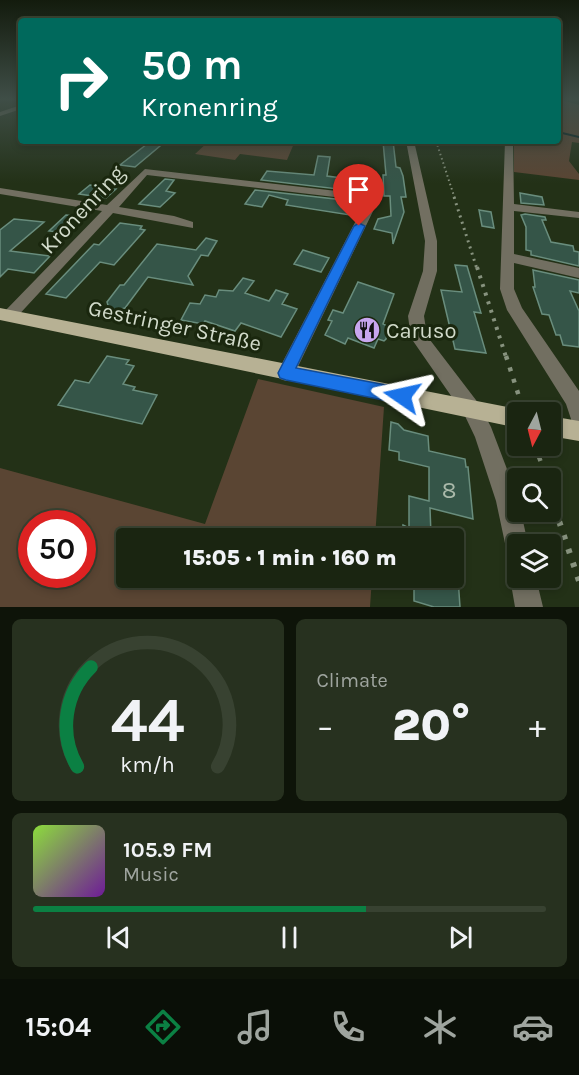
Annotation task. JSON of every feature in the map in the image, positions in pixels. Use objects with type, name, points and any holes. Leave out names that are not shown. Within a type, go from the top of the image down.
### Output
[{"type":"main road","name":"Gestringer Straße","points":[[5,315],[507,417]]},
{"type":"main road","points":[[561,428],[579,431]]},
{"type":"street","points":[[509,144],[507,289],[515,310],[574,400],[579,415]]},
{"type":"street","points":[[411,146],[431,241],[430,271],[416,316],[419,338],[472,410],[484,434],[507,501],[514,534]]},
{"type":"street","name":"Kronenring","points":[[5,315],[146,172],[363,197],[370,205],[286,373]]},
{"type":"street","points":[[0,191],[174,219],[189,225]]},
{"type":"street","points":[[507,207],[579,215]]},
{"type":"street","points":[[507,257],[579,273]]},
{"type":"street","points":[[525,588],[529,607]]},
{"type":"shaded area","points":[[561,126],[579,126],[579,143],[572,142],[569,161],[579,174],[579,180],[514,172],[514,144],[561,144]]},
{"type":"shaded area","points":[[206,144],[294,144],[287,160],[240,154],[235,160],[195,154]]},
{"type":"shaded area","points":[[258,379],[384,407],[376,528],[116,528],[116,588],[371,588],[370,607],[0,607],[0,468],[205,524]]},
{"type":"building","points":[[147,144],[162,144],[135,167],[120,165]]},
{"type":"building","points":[[383,144],[393,144],[396,167],[400,168],[403,176],[406,197],[401,197],[404,212],[393,244],[392,233],[374,229],[378,219],[391,216],[390,196],[384,196],[383,175],[386,175]]},
{"type":"building","points":[[318,156],[330,157],[327,176],[357,180],[355,191],[261,180],[267,171],[314,175]]},
{"type":"building","points":[[165,179],[174,180],[166,191],[175,193],[160,207],[139,204]]},
{"type":"building","points":[[90,185],[116,189],[106,198],[79,194]]},
{"type":"building","points":[[255,190],[353,201],[350,215],[286,205],[288,200],[269,195],[262,207],[245,204]]},
{"type":"building","points":[[520,193],[542,197],[544,205],[521,203]]},
{"type":"building","points":[[479,210],[491,212],[494,228],[482,226]]},
{"type":"building","points":[[66,215],[85,217],[68,233],[49,231]]},
{"type":"building","points":[[521,215],[545,217],[546,220],[542,220],[551,242],[573,246],[574,251],[579,252],[579,266],[531,255],[531,251],[526,250],[526,227]]},
{"type":"building","points":[[14,219],[44,222],[10,251],[50,256],[34,273],[8,269],[0,277],[0,230]]},
{"type":"building","points":[[120,223],[142,226],[140,229],[145,230],[114,265],[100,262],[66,298],[46,294],[94,244],[99,245]]},
{"type":"building","points":[[206,238],[217,241],[208,256],[201,255],[188,276],[193,285],[148,277],[125,308],[110,312],[107,302],[157,244],[196,250]]},
{"type":"building","points":[[303,250],[329,258],[321,272],[294,264]]},
{"type":"building","points":[[455,265],[467,266],[481,313],[474,312],[486,353],[455,349],[441,290],[462,292]]},
{"type":"building","points":[[533,270],[579,280],[579,293],[570,291],[579,311],[579,347],[563,345],[560,335],[556,335],[549,315],[542,314],[533,287],[535,287]]},
{"type":"building","points":[[243,278],[254,281],[245,293],[269,301],[276,290],[288,294],[282,304],[297,309],[281,337],[241,323],[235,331],[205,321],[203,324],[181,320],[190,303],[200,304],[205,295],[216,297],[219,290],[233,291]]},
{"type":"building","points":[[358,282],[394,294],[383,324],[389,327],[386,339],[384,341],[378,339],[374,348],[348,338],[345,344],[325,335],[332,321],[328,320],[333,310],[343,313]]},
{"type":"building","points":[[107,356],[129,360],[126,364],[134,366],[123,384],[135,387],[133,390],[157,395],[142,424],[58,405],[75,380],[89,383]]},
{"type":"building","points":[[391,422],[398,424],[404,430],[428,436],[429,451],[465,459],[466,467],[468,467],[473,519],[430,508],[431,528],[409,528],[409,496],[429,501],[429,467],[399,460],[399,452],[389,450]]},
{"type":"building","points":[[414,588],[459,588],[460,607],[434,607],[414,601]]},
{"type":"waterway","points":[[561,133],[579,137]]},
{"type":"railway","points":[[437,144],[455,199]]},
{"type":"railway","points":[[454,197],[477,269]]},
{"type":"railway","points":[[477,267],[506,357]]},
{"type":"railway","points":[[506,356],[521,402]]},
{"type":"railway","points":[[539,456],[543,468]]},
{"type":"railway","points":[[559,522],[579,581]]},
{"type":"place","name":"Caruso","points":[[367,330]]},
{"type":"route","points":[[359,226],[286,373],[402,396]]}]
